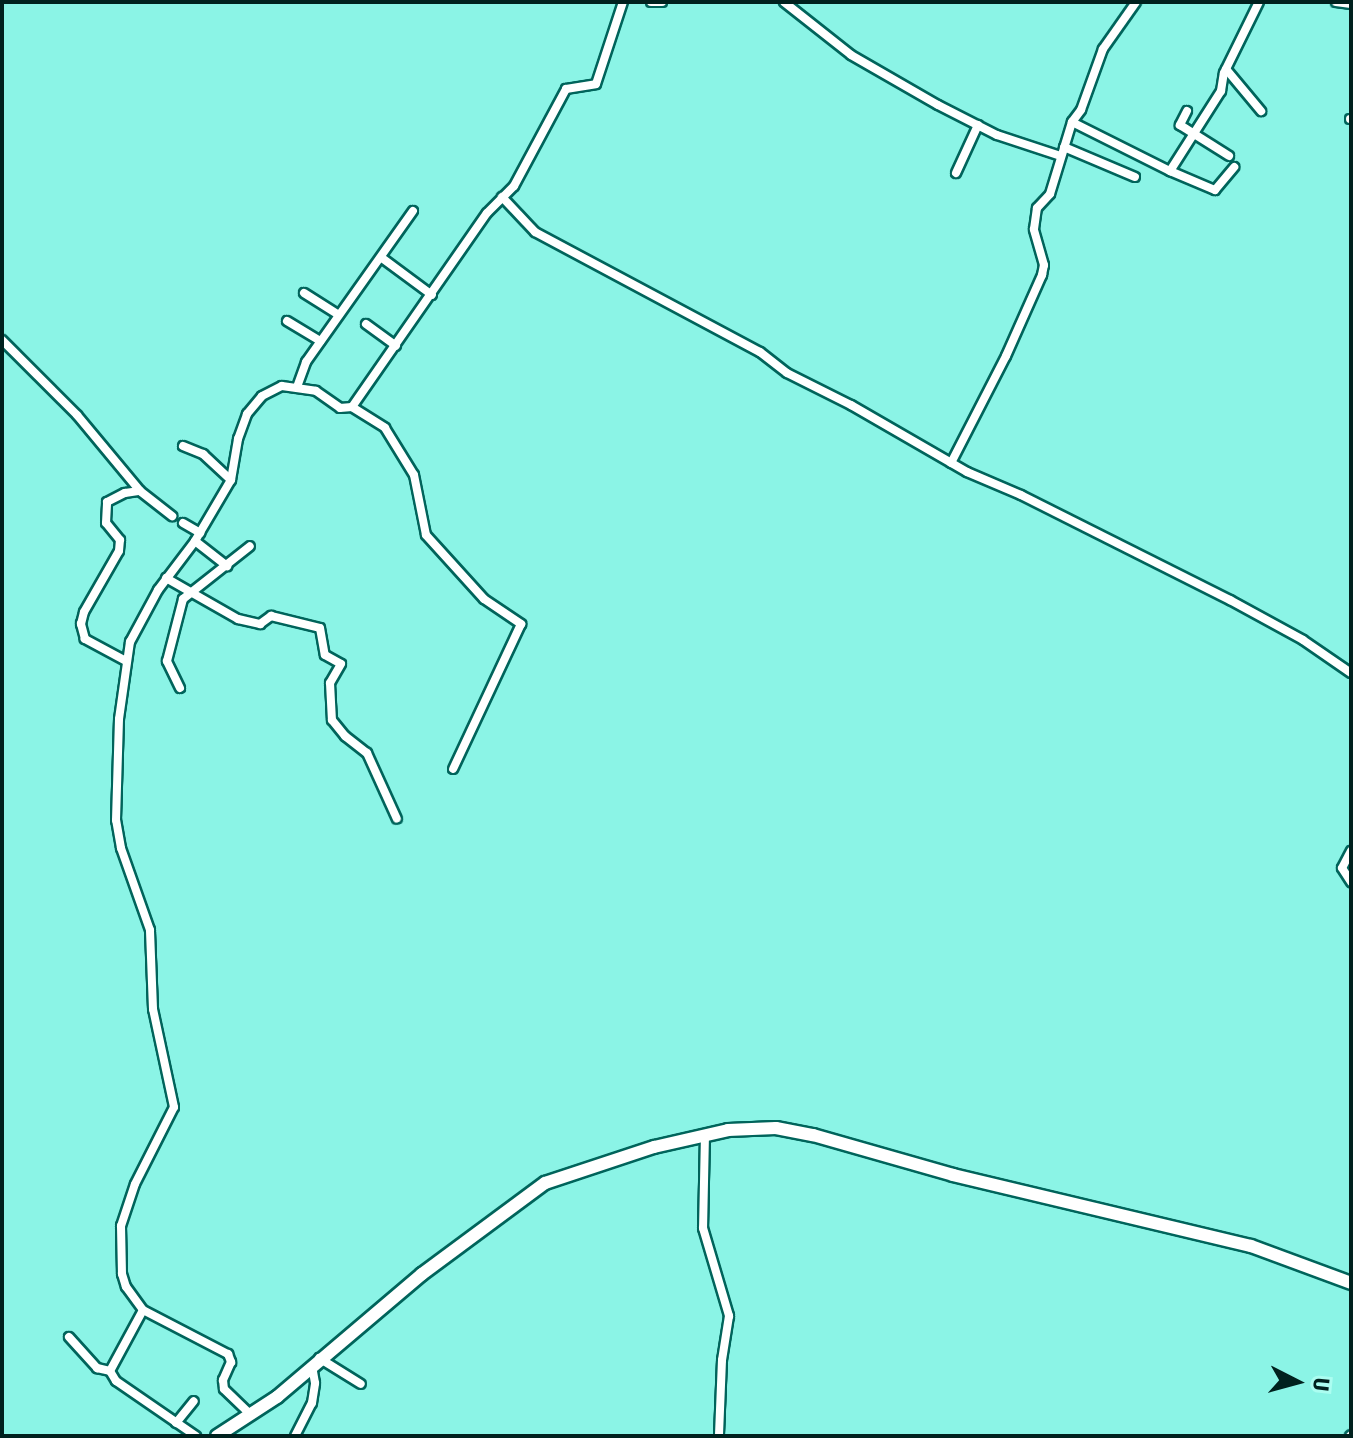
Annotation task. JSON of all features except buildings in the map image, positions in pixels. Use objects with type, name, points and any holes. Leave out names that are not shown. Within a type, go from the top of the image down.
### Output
[{"type":"main road","points":[[217,1436],[251,1415],[422,1274],[545,1183],[585,1167],[705,1133],[752,1128],[813,1135],[953,1175],[1225,1239],[1351,1283]]},
{"type":"street","points":[[352,407],[487,213],[519,177],[566,89],[593,86],[598,80],[623,2]]},
{"type":"street","points":[[651,2],[662,2]]},
{"type":"street","points":[[784,2],[851,55],[978,125],[1015,142],[1062,152],[1135,177]]},
{"type":"street","points":[[951,463],[1006,356],[1042,275],[1044,265],[1034,235],[1035,213],[1050,194],[1072,122],[1081,110],[1103,49],[1136,2]]},
{"type":"street","points":[[1170,171],[1221,91],[1226,69],[1259,2]]},
{"type":"street","points":[[1336,2],[1351,4]]},
{"type":"street","points":[[1226,69],[1261,111]]},
{"type":"street","points":[[1187,111],[1180,125],[1229,156]]},
{"type":"street","points":[[1072,122],[1215,190],[1234,167]]},
{"type":"street","points":[[956,173],[978,125]]},
{"type":"street","points":[[502,197],[522,222],[535,232],[760,352],[787,373],[951,463],[1192,580],[1303,640],[1351,673]]},
{"type":"street","points":[[297,387],[306,362],[360,289],[375,260],[382,258],[413,211]]},
{"type":"street","points":[[382,258],[432,295]]},
{"type":"street","points":[[304,293],[339,315]]},
{"type":"street","points":[[287,321],[320,341]]},
{"type":"street","points":[[366,324],[396,346]]},
{"type":"street","points":[[2,340],[77,415],[140,491],[172,516]]},
{"type":"street","points":[[251,1415],[224,1389],[223,1380],[231,1362],[228,1354],[143,1310],[126,1287],[122,1274],[121,1226],[135,1184],[174,1107],[153,1009],[150,930],[121,848],[116,820],[117,744],[126,661],[138,624],[166,578],[198,537],[231,480],[238,439],[247,414],[262,396],[274,388],[297,387],[322,393],[340,408],[352,407],[385,428],[414,475],[426,535],[484,599],[521,624],[453,769]]},
{"type":"street","points":[[183,446],[203,454],[231,480]]},
{"type":"street","points":[[126,661],[85,639],[81,624],[84,612],[119,551],[120,540],[106,523],[107,502],[125,493],[140,491]]},
{"type":"street","points":[[183,523],[227,566]]},
{"type":"street","points":[[180,688],[170,673],[167,650],[174,637],[180,606],[188,591],[227,566],[250,546]]},
{"type":"street","points":[[166,578],[248,622],[260,624],[271,616],[320,628],[325,655],[341,664],[330,683],[332,720],[345,736],[367,753],[397,819]]},
{"type":"street","points":[[1351,851],[1342,868],[1351,882]]},
{"type":"street","points":[[705,1133],[703,1228],[729,1316],[722,1360],[719,1436]]},
{"type":"street","points":[[110,1371],[143,1310]]},
{"type":"street","points":[[69,1337],[97,1368],[110,1371],[116,1381],[196,1436]]},
{"type":"street","points":[[295,1436],[312,1403],[315,1361],[361,1384]]},
{"type":"street","points":[[176,1423],[194,1401]]}]
